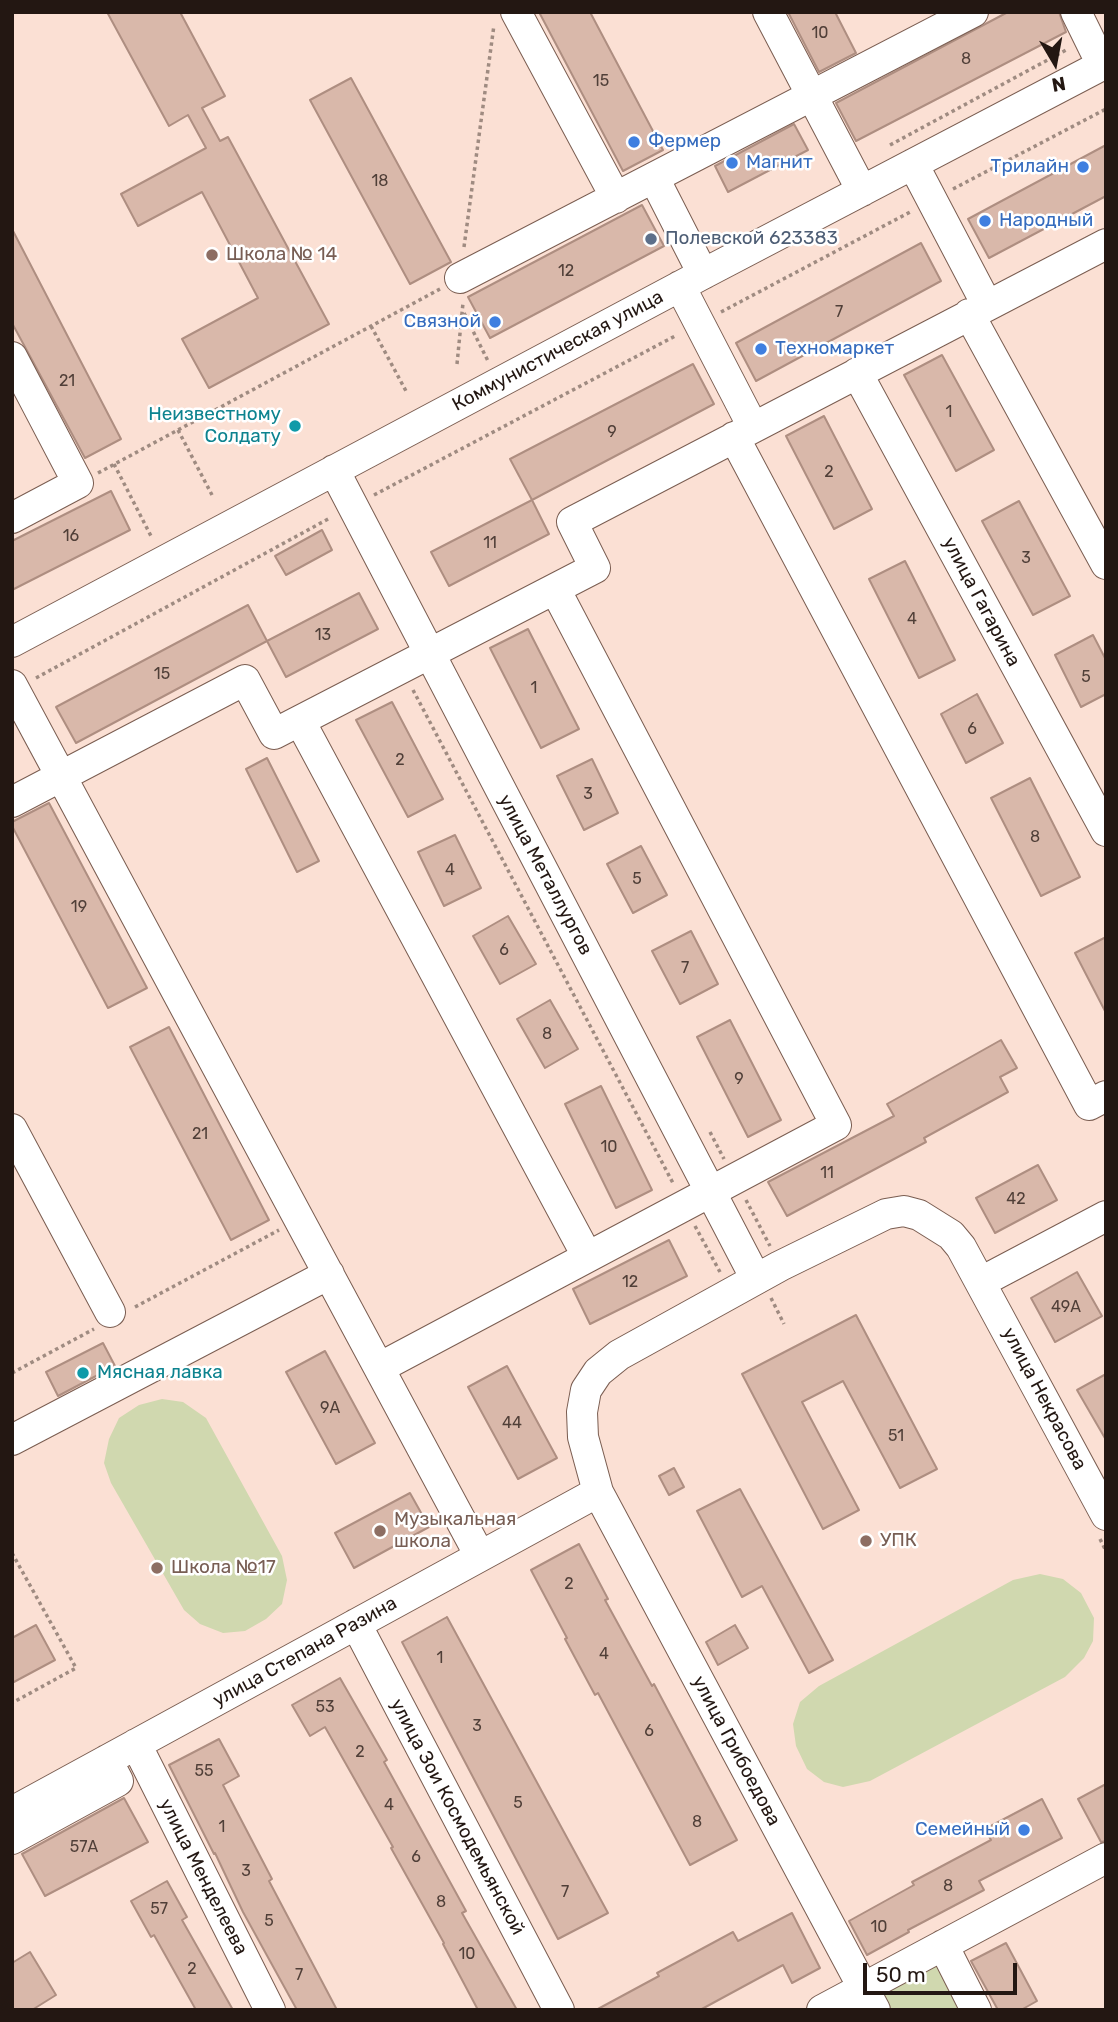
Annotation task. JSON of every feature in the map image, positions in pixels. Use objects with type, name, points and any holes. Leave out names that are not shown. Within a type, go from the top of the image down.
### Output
[{"type":"street","points":[[516,12],[616,198]]},
{"type":"street","points":[[768,12],[862,191]]},
{"type":"street","points":[[460,278],[973,12]]},
{"type":"street","points":[[1076,12],[1104,64]]},
{"type":"street","name":"Коммунистическая улица","points":[[12,642],[1104,64]]},
{"type":"street","points":[[913,164],[978,309],[1106,564]]},
{"type":"street","points":[[654,178],[692,280],[699,323],[744,432],[1089,1105],[1106,1096]]},
{"type":"street","points":[[12,802],[245,680],[274,734],[300,721],[595,568],[572,522],[1106,244]]},
{"type":"street","points":[[12,357],[78,483],[12,518]]},
{"type":"street","name":"улица Гагарина","points":[[857,373],[1106,831]]},
{"type":"street","name":"улица Металлургов","points":[[334,470],[429,654],[697,1198],[755,1287]]},
{"type":"street","points":[[379,1368],[836,1125],[555,589]]},
{"type":"street","points":[[13,687],[480,1556]]},
{"type":"street","points":[[300,721],[587,1256]]},
{"type":"street","points":[[12,1129],[113,1316]]},
{"type":"street","name":"улица Некрасова","points":[[755,1287],[870,1220],[886,1214],[904,1212],[919,1215],[951,1235],[981,1282],[1106,1515]]},
{"type":"street","points":[[981,1282],[1106,1216]]},
{"type":"street","points":[[12,1440],[329,1274]]},
{"type":"street","name":"улица Грибоедова","points":[[755,1287],[618,1355],[591,1381],[583,1401],[583,1437],[598,1492],[869,1999]]},
{"type":"street","name":"улица Степана Разина","points":[[12,1812],[598,1492]]},
{"type":"street","name":"улица Зои Космодемьянской","points":[[356,1624],[559,2010]]},
{"type":"street","name":"улица Менделеева","points":[[136,1744],[270,2010]]},
{"type":"street","points":[[12,1839],[118,1781],[107,1760]]},
{"type":"street","points":[[822,2010],[869,1999],[943,1945],[1106,1858]]},
{"type":"street","points":[[943,1945],[976,2010]]},
{"type":"path","points":[[457,363],[463,311],[460,278],[496,12]]},
{"type":"path","points":[[13,687],[1106,109]]},
{"type":"path","points":[[78,483],[460,278]]},
{"type":"path","points":[[463,311],[488,361]]},
{"type":"path","points":[[371,326],[406,391]]},
{"type":"path","points":[[178,430],[212,495]]},
{"type":"path","points":[[114,464],[153,540]]},
{"type":"path","points":[[401,668],[697,1198],[755,1287],[770,1296],[785,1324]]},
{"type":"path","points":[[12,1373],[113,1316],[299,1219]]},
{"type":"path","points":[[12,1553],[76,1668],[12,1703]]},
{"type":"green space","points":[[162,1399],[183,1402],[206,1418],[282,1556],[287,1580],[282,1604],[266,1619],[245,1631],[223,1633],[200,1624],[184,1610],[111,1483],[104,1463],[109,1439],[119,1418],[139,1405]]},
{"type":"green space","points":[[1040,1574],[1063,1579],[1081,1593],[1094,1618],[1093,1641],[1084,1658],[1065,1677],[870,1781],[843,1787],[824,1782],[807,1769],[796,1746],[793,1724],[800,1702],[819,1686],[1013,1580]]},
{"type":"green space","points":[[941,1954],[970,2010],[882,2010],[872,1990]]},
{"type":"building","points":[[107,12],[180,12],[225,96],[202,108],[220,141],[228,137],[329,324],[209,388],[182,339],[258,298],[202,192],[138,226],[121,194],[206,148],[188,115],[169,126]]},
{"type":"building","points":[[539,12],[590,12],[663,150],[623,171]]},
{"type":"building","points":[[788,12],[835,12],[856,53],[819,72]]},
{"type":"building","points":[[1008,12],[1059,12],[1066,32],[856,141],[836,103]]},
{"type":"building","points":[[351,78],[451,262],[410,284],[310,100]]},
{"type":"building","points":[[794,124],[808,150],[728,192],[715,166]]},
{"type":"building","points":[[1106,145],[1106,196],[989,258],[968,219]]},
{"type":"building","points":[[642,205],[664,246],[490,338],[468,297]]},
{"type":"building","points":[[12,229],[121,439],[85,458],[12,323]]},
{"type":"building","points":[[921,243],[941,281],[756,381],[736,343]]},
{"type":"building","points":[[942,355],[994,450],[956,471],[904,375]]},
{"type":"building","points":[[693,364],[714,404],[532,500],[510,459]]},
{"type":"building","points":[[824,416],[872,509],[834,529],[786,436]]},
{"type":"building","points":[[111,491],[130,530],[12,590],[12,541]]},
{"type":"building","points":[[532,500],[549,534],[449,586],[431,552]]},
{"type":"building","points":[[1019,501],[1070,596],[1033,615],[982,521]]},
{"type":"building","points":[[322,530],[332,550],[286,575],[275,556]]},
{"type":"building","points":[[905,561],[955,660],[919,678],[869,579]]},
{"type":"building","points":[[359,593],[378,629],[286,677],[267,641]]},
{"type":"building","points":[[248,605],[267,641],[76,743],[56,707]]},
{"type":"building","points":[[528,629],[579,729],[541,748],[490,648]]},
{"type":"building","points":[[1093,635],[1106,660],[1106,694],[1081,707],[1055,655]]},
{"type":"building","points":[[977,694],[1003,743],[966,763],[941,714]]},
{"type":"building","points":[[392,702],[443,799],[408,817],[356,720]]},
{"type":"building","points":[[267,758],[319,861],[297,872],[246,769]]},
{"type":"building","points":[[592,759],[618,813],[584,830],[557,776]]},
{"type":"building","points":[[1030,778],[1080,877],[1041,896],[991,798]]},
{"type":"building","points":[[49,803],[147,988],[108,1008],[12,826],[12,822]]},
{"type":"building","points":[[455,835],[481,888],[444,906],[418,852]]},
{"type":"building","points":[[641,846],[667,895],[633,913],[607,864]]},
{"type":"building","points":[[508,916],[536,964],[500,984],[473,936]]},
{"type":"building","points":[[691,931],[718,984],[680,1004],[652,951]]},
{"type":"building","points":[[1106,937],[1106,1013],[1075,953]]},
{"type":"building","points":[[550,1000],[578,1049],[545,1068],[517,1019]]},
{"type":"building","points":[[730,1020],[781,1120],[748,1137],[697,1037]]},
{"type":"building","points":[[169,1027],[269,1220],[231,1240],[130,1047]]},
{"type":"building","points":[[1001,1040],[1017,1068],[1000,1077],[1008,1092],[924,1138],[926,1142],[787,1216],[768,1182],[894,1116],[887,1104]]},
{"type":"building","points":[[601,1086],[652,1190],[616,1208],[565,1104]]},
{"type":"building","points":[[1038,1165],[1057,1200],[995,1233],[976,1198]]},
{"type":"building","points":[[669,1240],[687,1276],[590,1324],[573,1289]]},
{"type":"building","points":[[1077,1272],[1102,1316],[1055,1342],[1031,1298]]},
{"type":"building","points":[[856,1315],[937,1469],[900,1488],[843,1381],[802,1402],[859,1510],[823,1529],[742,1374]]},
{"type":"building","name":"Мясная лавка","points":[[103,1343],[115,1366],[58,1396],[46,1372]]},
{"type":"building","points":[[325,1351],[375,1443],[336,1464],[286,1372]]},
{"type":"building","points":[[507,1366],[557,1458],[518,1479],[468,1387]]},
{"type":"building","points":[[1106,1374],[1106,1440],[1077,1390]]},
{"type":"building","points":[[674,1468],[684,1487],[669,1495],[659,1476]]},
{"type":"building","points":[[740,1489],[833,1660],[809,1673],[762,1586],[742,1597],[697,1511]]},
{"type":"building","points":[[410,1493],[429,1527],[354,1568],[335,1533]]},
{"type":"building","points":[[579,1544],[608,1599],[605,1600],[652,1686],[654,1684],[737,1840],[690,1865],[598,1693],[595,1695],[531,1570]]},
{"type":"building","points":[[447,1617],[608,1913],[558,1939],[402,1642]]},
{"type":"building","points":[[36,1625],[55,1660],[12,1683],[12,1638]]},
{"type":"building","points":[[735,1625],[748,1648],[718,1665],[706,1642]]},
{"type":"building","points":[[340,1678],[387,1760],[384,1762],[466,1911],[462,1913],[517,2010],[478,2010],[391,1848],[393,1847],[325,1727],[310,1736],[292,1705]]},
{"type":"building","points":[[219,1739],[239,1776],[223,1785],[272,1879],[269,1881],[337,2010],[297,2010],[243,1912],[169,1765]]},
{"type":"building","points":[[1106,1784],[1106,1841],[1101,1842],[1078,1799]]},
{"type":"building","points":[[124,1798],[148,1842],[45,1896],[22,1854]]},
{"type":"building","points":[[1042,1799],[1062,1838],[979,1881],[984,1890],[867,1955],[849,1921],[914,1885],[912,1882],[991,1840],[985,1829]]},
{"type":"building","points":[[167,1881],[187,1917],[182,1920],[233,2010],[196,2010],[154,1935],[151,1937],[131,1901]]},
{"type":"building","points":[[792,1913],[820,1968],[792,1983],[783,1965],[700,2010],[596,2010],[733,1932],[738,1941]]},
{"type":"building","points":[[1006,1943],[1037,2001],[1021,2010],[998,2010],[971,1961]]},
{"type":"building","points":[[30,1952],[56,1995],[32,2010],[12,2010],[12,1963]]},
{"type":"place","name":"Фермер","points":[[634,142]]},
{"type":"place","name":"Магнит","points":[[732,163]]},
{"type":"place","name":"Трилайн","points":[[1083,167]]},
{"type":"place","name":"Народный","points":[[985,221]]},
{"type":"place","name":"Полевской 623383","points":[[651,239]]},
{"type":"place","name":"Школа № 14","points":[[212,255]]},
{"type":"place","name":"Связной","points":[[495,322]]},
{"type":"place","name":"Техномаркет","points":[[761,349]]},
{"type":"place","name":"Неизвестному Солдату","points":[[295,426]]},
{"type":"place","name":"Мясная лавка","points":[[83,1373]]},
{"type":"place","name":"Музыкальная школа","points":[[380,1531]]},
{"type":"place","name":"УПК","points":[[866,1541]]},
{"type":"place","name":"Школа №17","points":[[157,1568]]},
{"type":"place","name":"Семейный","points":[[1024,1830]]}]
